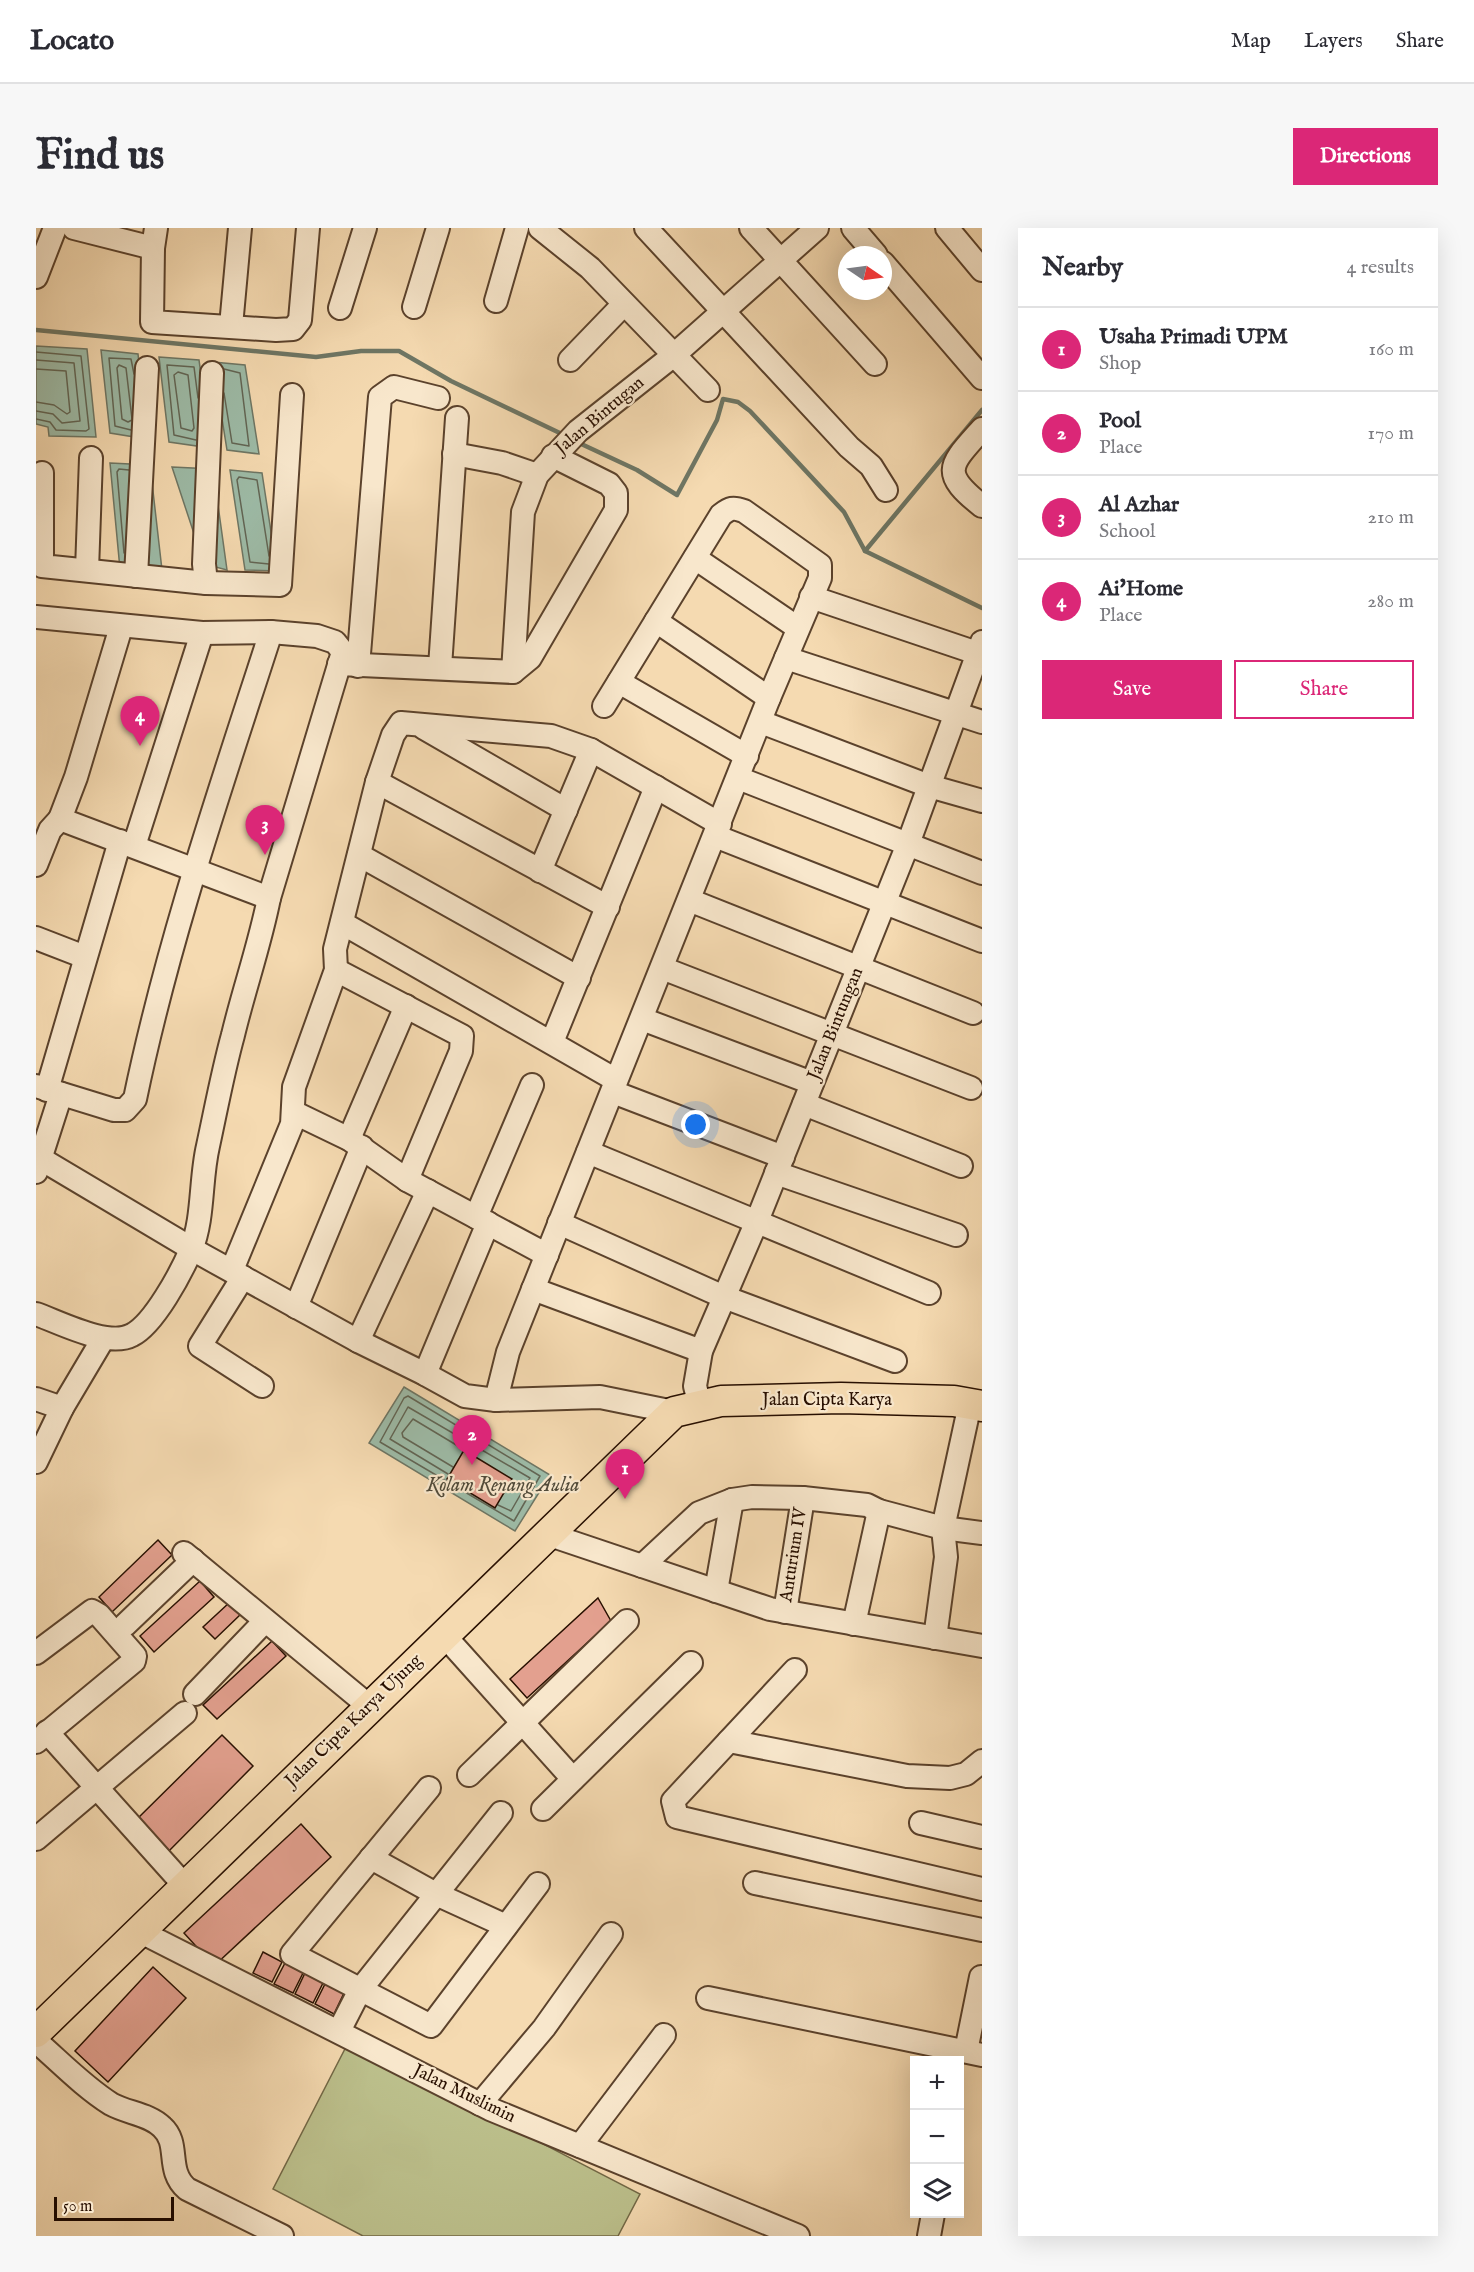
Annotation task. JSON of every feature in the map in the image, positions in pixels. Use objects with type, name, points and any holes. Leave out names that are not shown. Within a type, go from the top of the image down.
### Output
[{"type":"main road","name":"Jalan Cipta Karya","points":[[687,1409],[721,1401],[841,1398],[976,1405]]},
{"type":"main road","name":"Jalan Cipta Karya Ujung","points":[[36,2032],[442,1634],[687,1409]]},
{"type":"street","points":[[36,277],[55,228]]},
{"type":"street","points":[[74,228],[154,238],[152,322],[293,329],[300,321],[308,228]]},
{"type":"street","points":[[231,326],[240,228]]},
{"type":"street","points":[[340,308],[365,228]]},
{"type":"street","points":[[414,307],[438,228]]},
{"type":"street","points":[[496,301],[517,228]]},
{"type":"street","points":[[540,228],[590,268],[708,390]]},
{"type":"street","points":[[646,228],[725,310],[849,447],[871,466],[886,490]]},
{"type":"street","points":[[751,228],[875,364]]},
{"type":"street","name":"Jalan Bintugan","points":[[513,672],[523,512],[537,475],[578,431],[674,355],[817,228]]},
{"type":"street","points":[[853,228],[868,246]]},
{"type":"street","points":[[947,228],[982,270]]},
{"type":"street","points":[[892,273],[982,378]]},
{"type":"street","points":[[570,360],[624,304]]},
{"type":"street","points":[[136,576],[147,368]]},
{"type":"street","points":[[206,583],[204,564],[212,373]]},
{"type":"street","points":[[36,1314],[103,1339],[130,1336],[143,1327],[173,1284],[191,1248],[198,1222],[206,1156],[232,1035],[261,940],[269,898],[349,665],[380,397],[394,387],[438,398]]},
{"type":"street","points":[[42,473],[39,518],[42,566],[206,583],[279,585],[291,395]]},
{"type":"street","points":[[440,667],[457,418]]},
{"type":"street","points":[[982,429],[955,460],[952,467],[960,489],[982,506]]},
{"type":"street","points":[[349,665],[440,667],[513,672],[530,658],[616,510],[616,493],[609,484],[556,452]]},
{"type":"street","points":[[454,454],[502,463],[537,475]]},
{"type":"street","points":[[87,570],[91,458]]},
{"type":"street","points":[[496,1400],[508,1352],[769,698],[820,578],[820,565],[744,511],[735,507],[721,515],[604,706]]},
{"type":"street","points":[[695,558],[798,628]]},
{"type":"street","points":[[811,597],[980,648]]},
{"type":"street","points":[[36,617],[202,633],[271,632],[317,636],[335,642],[349,665]]},
{"type":"street","points":[[656,621],[769,698]]},
{"type":"street","points":[[36,865],[50,830],[60,819],[76,777],[121,627]]},
{"type":"street","points":[[48,1090],[114,1110],[125,1110],[135,1099],[154,1008],[195,869],[271,632]]},
{"type":"street","points":[[202,633],[85,957],[48,1090],[38,1166],[358,1341],[465,1396],[496,1400],[600,1398],[687,1409]]},
{"type":"street","name":"Jalan Bintungan","points":[[687,1409],[695,1386],[701,1351],[780,1165],[885,903],[980,648]]},
{"type":"street","points":[[786,658],[982,722]]},
{"type":"street","points":[[619,682],[747,756]]},
{"type":"street","points":[[761,722],[929,786],[982,801]]},
{"type":"street","points":[[262,1386],[200,1346],[237,1274],[285,1144],[293,1113],[294,1087],[336,970],[335,950],[377,782],[393,735],[401,723],[550,736],[591,750],[656,787],[717,830],[885,903],[982,941]]},
{"type":"street","points":[[419,724],[566,810]]},
{"type":"street","points":[[540,871],[591,750]]},
{"type":"street","points":[[738,778],[982,873]]},
{"type":"street","points":[[377,782],[608,907]]},
{"type":"street","points":[[552,1042],[656,787]]},
{"type":"street","points":[[60,819],[269,898]]},
{"type":"street","points":[[359,855],[579,978]]},
{"type":"street","points":[[689,900],[973,1013]]},
{"type":"street","points":[[342,923],[552,1042],[615,1086],[780,1165],[956,1235]]},
{"type":"street","points":[[36,938],[85,957]]},
{"type":"street","points":[[662,968],[971,1088]]},
{"type":"street","points":[[336,970],[462,1036],[461,1051],[407,1180]]},
{"type":"street","points":[[296,1307],[406,1006]]},
{"type":"street","points":[[642,1019],[808,1093],[961,1166]]},
{"type":"street","points":[[425,1374],[532,1085]]},
{"type":"street","points":[[293,1113],[356,1143],[407,1180],[547,1255]]},
{"type":"street","points":[[588,1152],[929,1293]]},
{"type":"street","points":[[358,1341],[428,1191]]},
{"type":"street","points":[[559,1223],[724,1298],[895,1361]]},
{"type":"street","points":[[533,1289],[701,1351]]},
{"type":"street","points":[[36,1462],[62,1408],[103,1339]]},
{"type":"street","points":[[36,1399],[62,1408]]},
{"type":"street","points":[[934,1638],[946,1557],[943,1528],[976,1405]]},
{"type":"street","points":[[642,1566],[699,1513],[732,1500],[752,1497],[803,1498],[867,1505],[879,1511],[943,1528],[982,1533]]},
{"type":"street","name":"Anturium IV","points":[[785,1612],[803,1498]]},
{"type":"street","points":[[716,1591],[732,1500]]},
{"type":"street","points":[[854,1624],[879,1511]]},
{"type":"street","points":[[556,1538],[785,1612],[982,1646]]},
{"type":"street","points":[[125,1625],[189,1556],[369,1706]]},
{"type":"street","points":[[36,1653],[92,1611],[99,1615],[135,1656],[134,1661],[41,1737],[97,1788],[185,1886]]},
{"type":"street","points":[[36,1839],[97,1788],[190,1704],[265,1621]]},
{"type":"street","points":[[470,1775],[627,1621]]},
{"type":"street","points":[[442,1634],[573,1779]]},
{"type":"street","points":[[543,1809],[691,1664]]},
{"type":"street","points":[[795,1670],[674,1801],[677,1817],[982,1889]]},
{"type":"street","points":[[729,1741],[907,1776],[950,1778],[966,1774],[982,1761]]},
{"type":"street","points":[[429,1788],[292,1954],[431,2026],[538,1884]]},
{"type":"street","points":[[339,2031],[360,1990],[501,1813]]},
{"type":"street","points":[[921,1823],[982,1837]]},
{"type":"street","points":[[371,1858],[436,1894],[506,1926]]},
{"type":"street","points":[[755,1883],[982,1930]]},
{"type":"street","name":"Jalan Muslimin","points":[[139,1931],[480,2104],[798,2236]]},
{"type":"street","points":[[480,2104],[544,2028],[611,1934]]},
{"type":"street","points":[[708,1998],[974,2053],[981,1977]]},
{"type":"street","points":[[580,2146],[664,2036]]},
{"type":"street","points":[[36,2041],[112,2104],[161,2125],[172,2145],[174,2172],[178,2182],[187,2189],[282,2236]]},
{"type":"street","points":[[929,2236],[932,2218]]},
{"type":"green space","points":[[348,2043],[640,2194],[618,2236],[363,2236],[273,2189]]},
{"type":"water","points":[[36,346],[87,349],[96,437],[49,436],[48,427],[36,424]]},
{"type":"water","points":[[101,350],[138,354],[147,439],[110,433]]},
{"type":"water","points":[[159,357],[199,360],[211,448],[169,442]]},
{"type":"water","points":[[213,362],[245,365],[259,454],[227,450]]},
{"type":"water","points":[[110,463],[150,465],[162,570],[120,569]]},
{"type":"water","points":[[172,467],[213,469],[227,570],[204,564]]},
{"type":"water","points":[[230,470],[262,473],[277,571],[245,570]]},
{"type":"water","name":"Kolam Renang Aulia","points":[[404,1387],[550,1475],[515,1531],[369,1443]]},
{"type":"building","points":[[464,1450],[512,1479],[495,1508],[447,1479]]},
{"type":"building","points":[[158,1540],[172,1555],[112,1612],[99,1597]]},
{"type":"building","points":[[200,1581],[214,1597],[154,1652],[140,1636]]},
{"type":"building","points":[[598,1598],[611,1621],[527,1698],[510,1679]]},
{"type":"building","points":[[230,1602],[241,1614],[215,1639],[203,1627]]},
{"type":"building","points":[[272,1641],[286,1656],[217,1719],[203,1705]]},
{"type":"building","points":[[222,1735],[253,1766],[164,1856],[132,1824]]},
{"type":"building","points":[[301,1824],[331,1857],[214,1966],[184,1933]]},
{"type":"building","points":[[263,1952],[282,1962],[272,1982],[253,1973]]},
{"type":"building","points":[[285,1963],[303,1973],[293,1993],[274,1984]]},
{"type":"building","points":[[153,1967],[186,1998],[108,2082],[75,2051]]},
{"type":"building","points":[[305,1973],[323,1983],[313,2003],[295,1994]]},
{"type":"building","points":[[325,1984],[344,1993],[334,2014],[315,2004]]},
{"type":"waterway","points":[[36,330],[316,357],[361,351],[399,351],[451,381],[564,435]]},
{"type":"waterway","points":[[577,442],[637,470],[677,495],[717,420],[723,399],[738,402],[750,411],[844,512],[865,551],[982,410]]},
{"type":"waterway","points":[[865,551],[982,608]]},
{"type":"place","name":"Ai'Home","points":[[140,746]]},
{"type":"place","name":"Al Azhar","points":[[265,855]]},
{"type":"place","name":"Pool","points":[[472,1465]]},
{"type":"place","name":"Usaha Primadi UPM","points":[[625,1499]]}]
